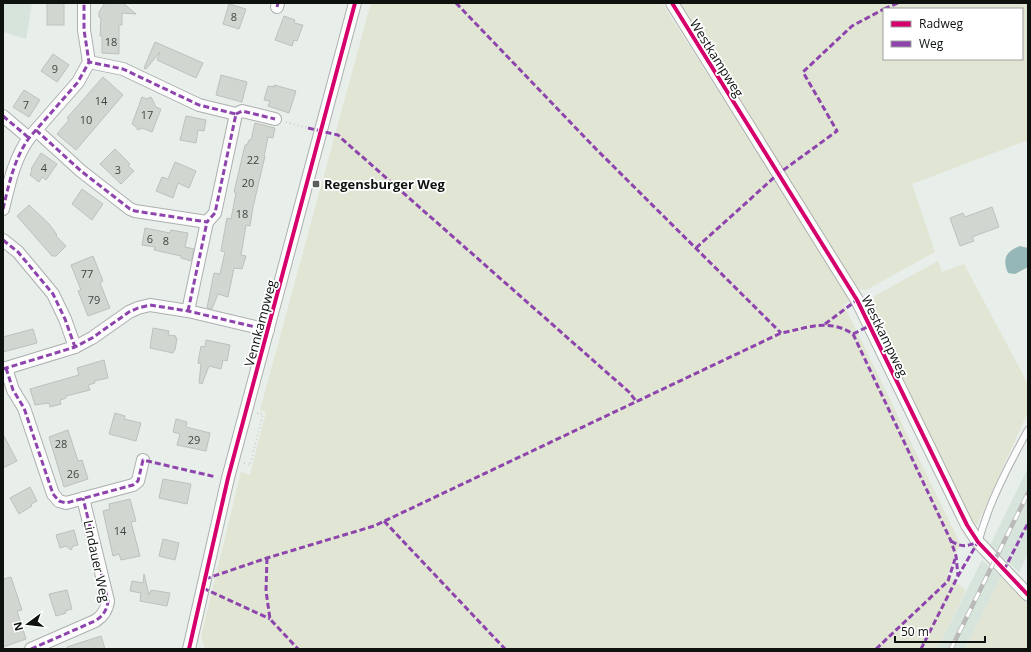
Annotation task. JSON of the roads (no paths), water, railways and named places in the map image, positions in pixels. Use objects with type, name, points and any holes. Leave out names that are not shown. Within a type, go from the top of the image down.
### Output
[{"type":"street","points":[[3,209],[15,164],[23,146],[78,82],[89,62],[84,30],[84,3]]},
{"type":"street","name":"Vennkampweg","points":[[189,649],[233,460],[355,3]]},
{"type":"street","name":"Westkampweg","points":[[672,3],[857,300],[967,525],[978,542],[1028,595]]},
{"type":"street","points":[[89,62],[123,69],[199,105],[236,114],[242,111],[275,119]]},
{"type":"street","points":[[188,311],[208,222],[215,213],[236,114]]},
{"type":"street","points":[[3,116],[32,134],[130,209],[208,222]]},
{"type":"street","points":[[3,240],[18,252],[53,294],[75,347]]},
{"type":"street","points":[[143,460],[138,481],[133,485],[66,503],[59,501],[53,494],[24,408],[13,390],[5,369],[75,347],[92,338],[128,312],[150,305],[188,311],[268,330]]},
{"type":"street","name":"Lindauer Weg","points":[[31,649],[95,621],[101,617],[108,607],[108,600],[83,498]]},
{"type":"lane","points":[[978,542],[983,532],[984,522],[1028,430]]},
{"type":"water","points":[[1020,246],[1028,248],[1028,267],[1015,274],[1008,273],[1005,264],[1006,256],[1011,250]]},
{"type":"railway","points":[[951,649],[1028,493]]},
{"type":"place","name":"Regensburger Weg","points":[[316,184]]}]
